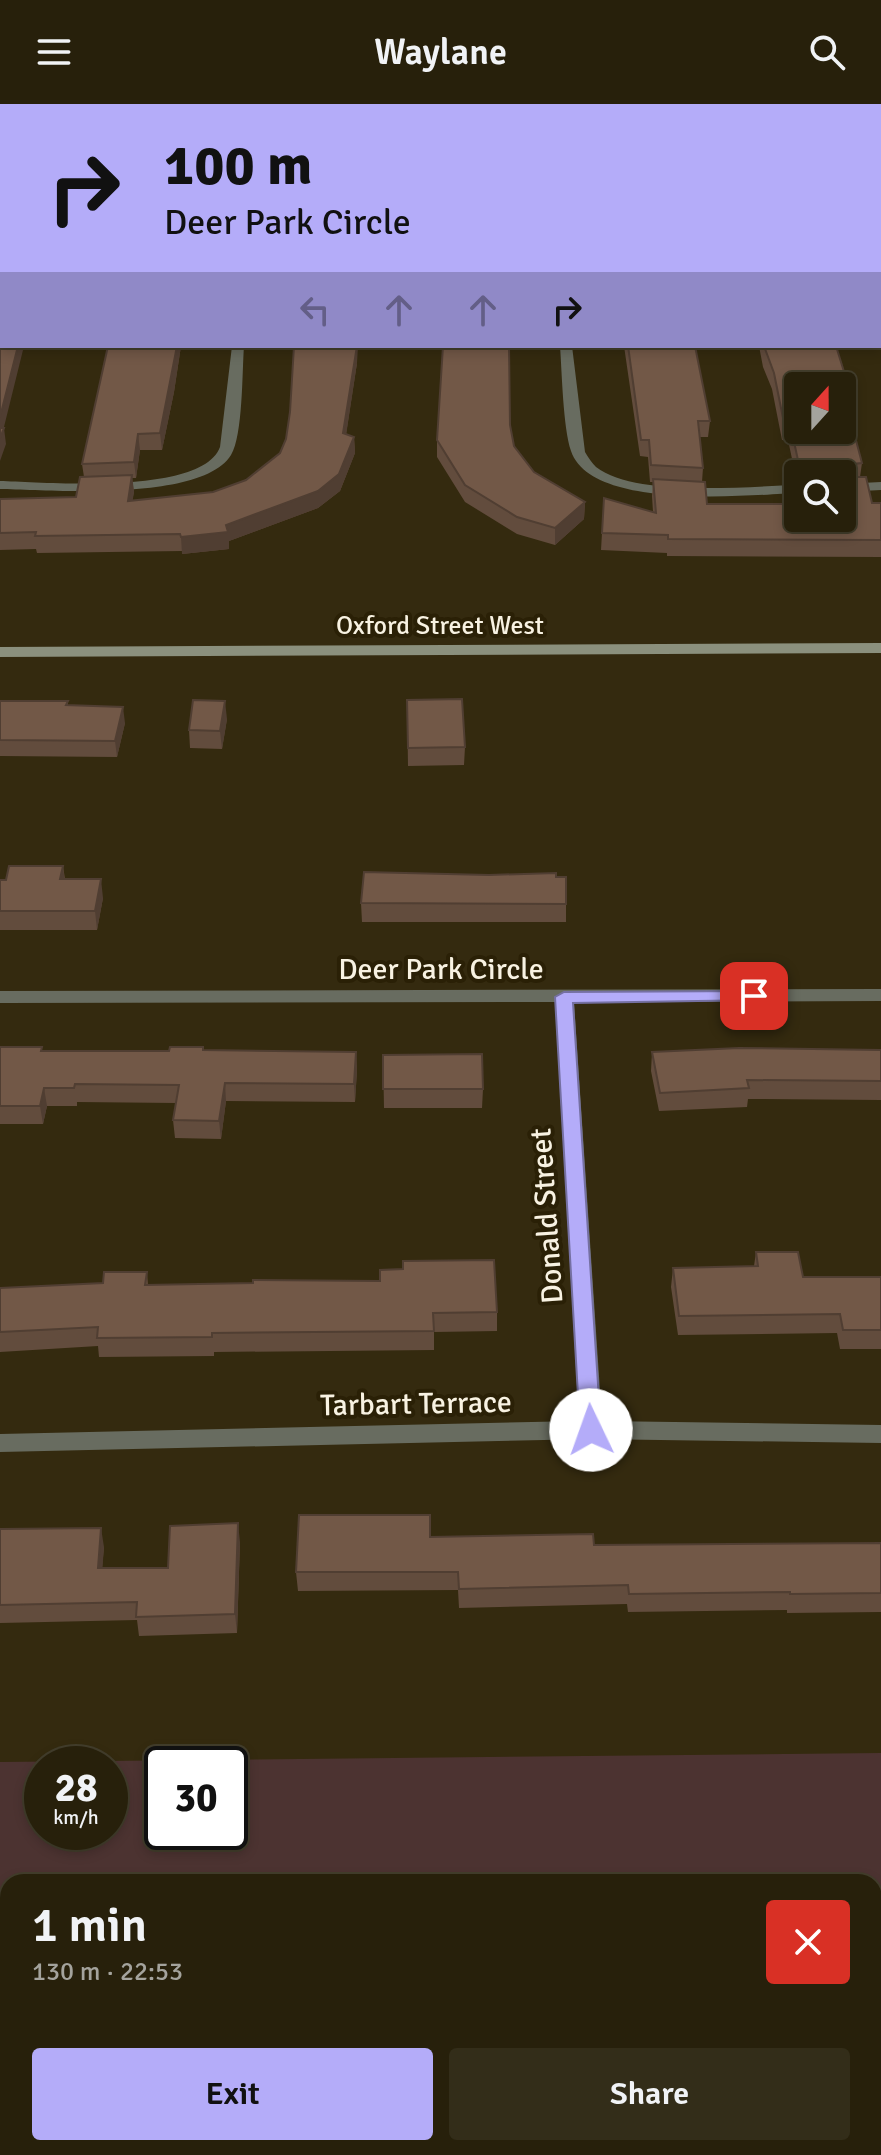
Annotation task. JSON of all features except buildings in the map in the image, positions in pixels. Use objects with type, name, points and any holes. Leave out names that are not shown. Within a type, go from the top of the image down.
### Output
[{"type":"main road","name":"Oxford Street West","points":[[0,652],[881,648]]},
{"type":"street","points":[[0,485],[146,485],[180,480],[209,468],[226,451],[238,348]]},
{"type":"street","points":[[566,348],[578,452],[581,462],[590,471],[619,484],[656,490],[784,489]]},
{"type":"street","points":[[856,487],[881,486]]},
{"type":"street","name":"Deer Park Circle","points":[[0,997],[881,995]]},
{"type":"street","name":"Donald Street","points":[[564,997],[591,1430]]},
{"type":"street","name":"Tarbart Terrace","points":[[0,1443],[591,1430],[881,1434]]},
{"type":"shaded area","points":[[881,1753],[881,1874],[0,1874],[0,1762],[24,1762],[24,1850],[128,1850],[128,1761],[144,1761],[144,1850],[248,1850],[248,1759]]},
{"type":"route","points":[[591,1430],[564,997],[754,996]]}]
